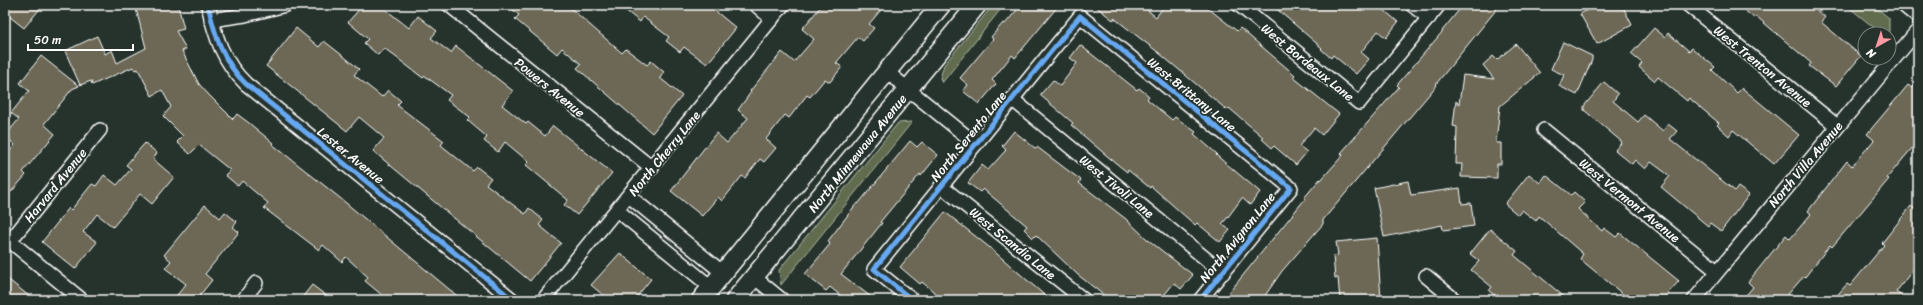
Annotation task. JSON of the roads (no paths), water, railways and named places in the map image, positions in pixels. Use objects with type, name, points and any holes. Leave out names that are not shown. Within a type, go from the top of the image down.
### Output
[{"type":"main road","points":[[710,296],[723,274],[941,5]]},
{"type":"main road","name":"North Minnewawa Avenue","points":[[740,299],[754,277],[909,90],[977,5]]},
{"type":"main road","points":[[1907,5],[1918,14]]},
{"type":"main road","points":[[740,299],[736,289],[738,274],[826,165],[844,123]]},
{"type":"street","name":"Lester Avenue","points":[[208,5],[218,44],[225,59],[234,72],[246,84],[513,300]]},
{"type":"street","points":[[211,20],[246,15],[286,5]]},
{"type":"street","name":"Powers Avenue","points":[[449,5],[652,168]]},
{"type":"street","points":[[756,5],[772,18]]},
{"type":"street","name":"North Cherry Lane","points":[[543,300],[784,5]]},
{"type":"street","name":"West Bordeaux Lane","points":[[1239,5],[1359,103],[1429,18]]},
{"type":"street","points":[[1412,5],[1429,18],[1439,5]]},
{"type":"street","name":"West Trenton Avenue","points":[[1688,5],[1837,126]]},
{"type":"street","name":"North Serento Lane","points":[[912,300],[874,269],[1080,16]]},
{"type":"street","name":"West Brittany Lane","points":[[1080,16],[1291,188]]},
{"type":"street","name":"North Villa Avenue","points":[[1694,300],[1918,30]]},
{"type":"street","points":[[887,72],[976,144]]},
{"type":"street","name":"West Tivoli Lane","points":[[1012,99],[1223,272]]},
{"type":"street","name":"Harvard Avenue","points":[[7,239],[100,130]]},
{"type":"street","name":"West Vermont Avenue","points":[[1544,130],[1717,271]]},
{"type":"street","name":"West Scandia Lane","points":[[941,186],[1084,300]]},
{"type":"street","name":"North Avignon Lane","points":[[1200,300],[1291,188]]},
{"type":"street","points":[[629,196],[723,274]]},
{"type":"street","points":[[617,210],[710,296]]},
{"type":"street","points":[[7,239],[82,300]]},
{"type":"street","points":[[1426,276],[1456,300]]},
{"type":"street","points":[[754,277],[782,300]]},
{"type":"street","points":[[243,300],[256,283]]}]
